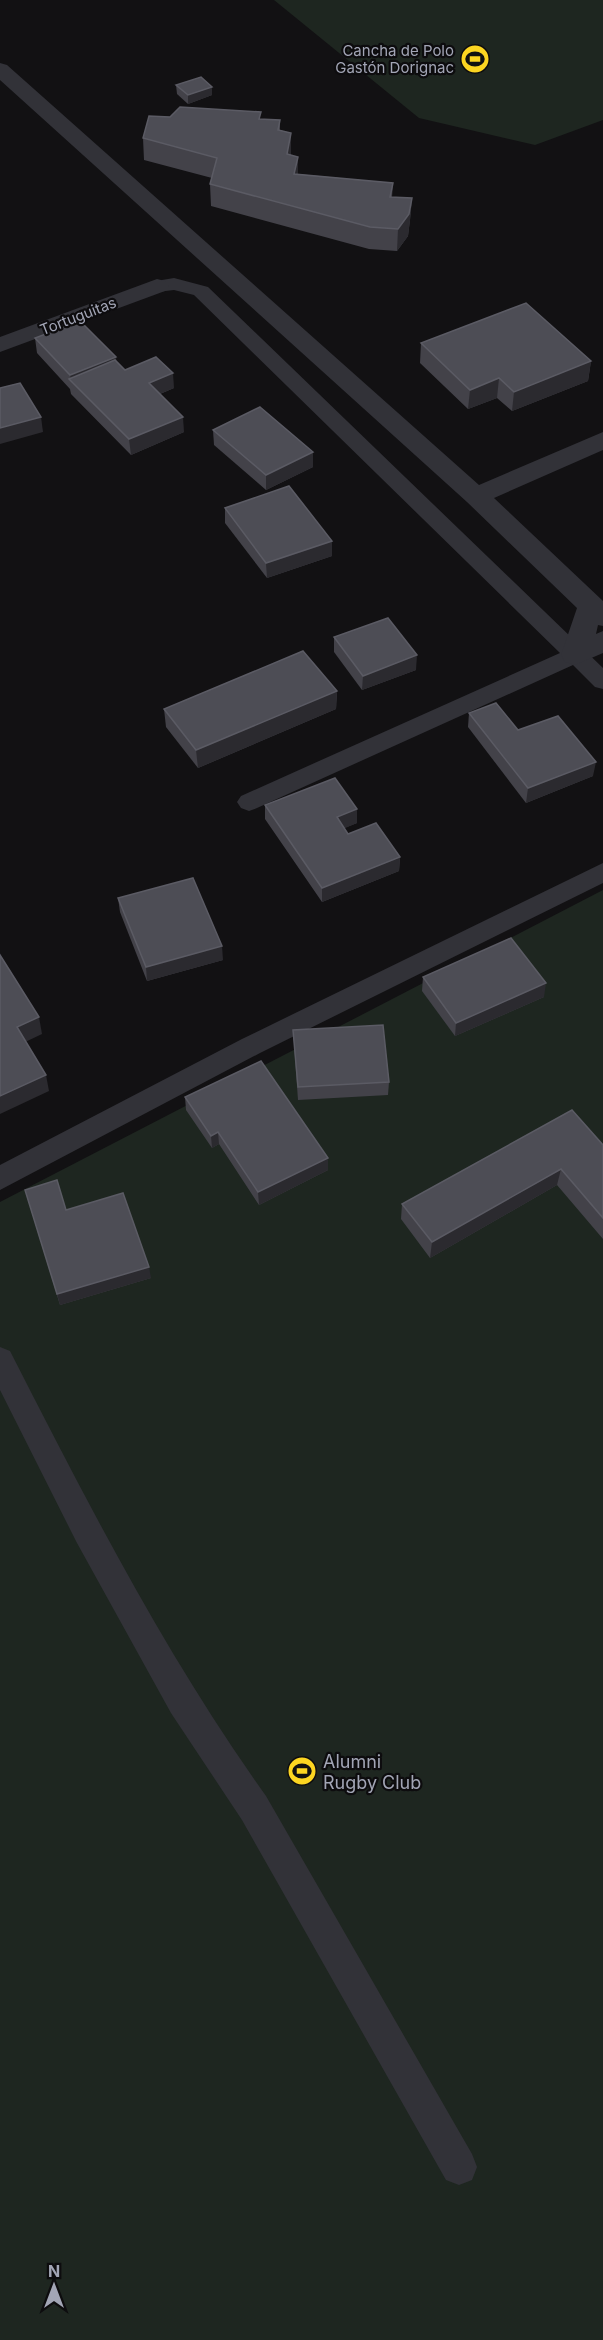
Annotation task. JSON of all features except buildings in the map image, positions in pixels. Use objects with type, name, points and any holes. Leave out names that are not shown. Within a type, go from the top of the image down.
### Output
[{"type":"street","points":[[0,69],[476,496],[597,611],[575,655]]},
{"type":"street","name":"Tortuguitas","points":[[0,345],[157,286]]},
{"type":"street","points":[[476,496],[603,440]]},
{"type":"street","points":[[575,655],[603,641]]},
{"type":"lane","points":[[157,286],[174,284],[201,291],[603,681]]},
{"type":"lane","points":[[249,802],[575,655]]},
{"type":"lane","points":[[0,1178],[251,1046],[603,872]]},
{"type":"lane","points":[[0,1360],[160,1666],[214,1754],[254,1808],[459,2167]]},
{"type":"shaded area","name":"Cancha de Polo Gastón Dorignac","points":[[274,0],[603,0],[603,120],[535,145],[419,118]]},
{"type":"shaded area","name":"Alumni Rugby Club","points":[[603,890],[603,2340],[0,2340],[0,1202]]},
{"type":"place","name":"Cancha de Polo Gastón Dorignac","points":[[475,59]]},
{"type":"place","name":"Alumni Rugby Club","points":[[302,1771]]}]
